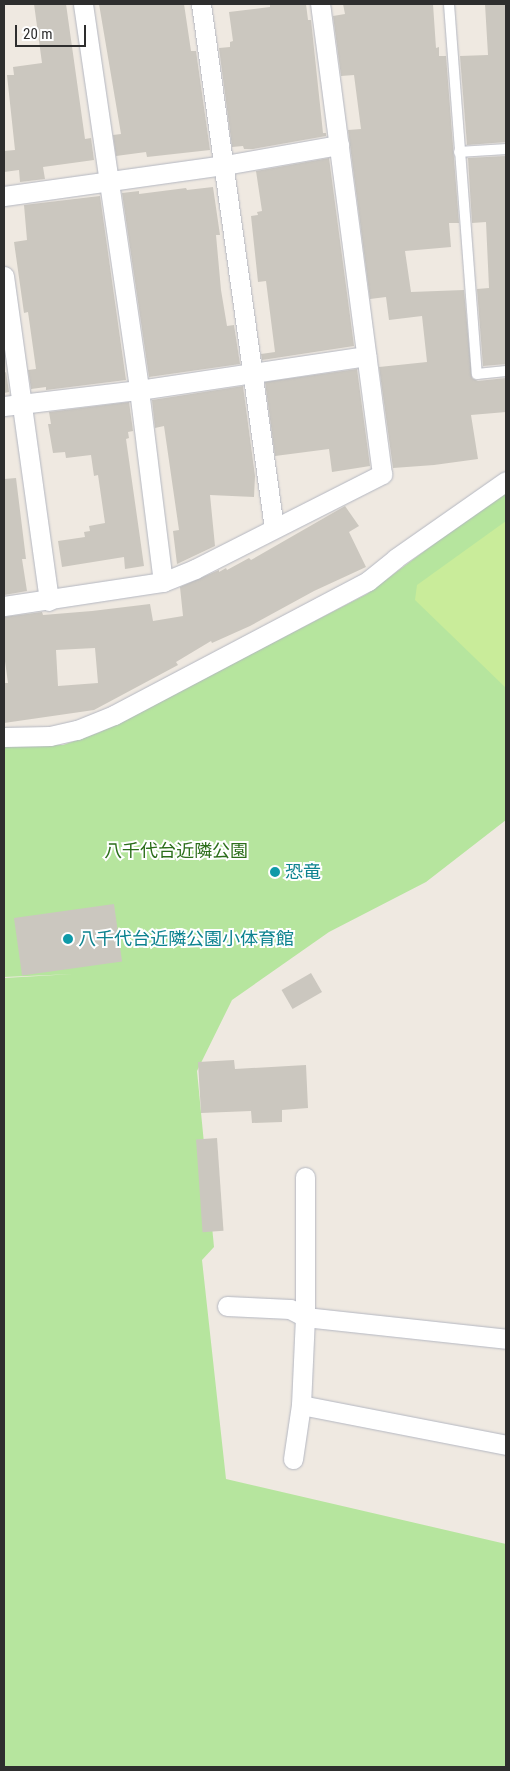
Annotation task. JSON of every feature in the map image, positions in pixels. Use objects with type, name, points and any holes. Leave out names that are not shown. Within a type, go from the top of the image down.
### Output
[{"type":"street","points":[[84,4],[139,390],[162,582]]},
{"type":"street","points":[[201,4],[254,372],[274,528]]},
{"type":"street","points":[[4,606],[49,601],[162,582],[195,569],[382,474],[320,4]]},
{"type":"street","points":[[4,196],[225,166],[339,146]]},
{"type":"street","points":[[4,276],[13,405],[49,601]]},
{"type":"street","points":[[13,405],[139,390],[366,356]]},
{"type":"street","points":[[4,737],[74,736],[368,581],[396,558],[506,481]]},
{"type":"street","points":[[293,1459],[301,1405],[305,1318],[305,1177]]},
{"type":"street","points":[[227,1306],[290,1309],[305,1318],[506,1339]]},
{"type":"street","points":[[301,1405],[506,1445]]},
{"type":"lane","points":[[449,4],[477,374],[506,371]]},
{"type":"lane","points":[[459,152],[506,149]]},
{"type":"green space","name":"八千代台近隣公園","points":[[506,490],[506,820],[426,882],[329,932],[232,1000],[197,1071],[214,1247],[202,1260],[226,1479],[506,1544],[506,1767],[4,1767],[4,978],[73,974],[4,977],[4,744],[63,745],[100,732],[367,594]]},
{"type":"green space","points":[[506,521],[506,688],[415,600],[417,585]]},
{"type":"building","points":[[34,4],[66,4],[85,139],[91,138],[94,160],[43,167],[45,179],[20,182],[19,170],[4,172],[4,151],[15,150],[7,75],[14,75],[13,67],[42,63]]},
{"type":"building","points":[[99,4],[184,4],[191,51],[196,51],[210,150],[147,157],[146,152],[116,156],[113,135],[121,134]]},
{"type":"building","points":[[270,4],[306,4],[308,20],[311,20],[323,133],[326,133],[326,136],[253,149],[244,149],[243,146],[232,147],[219,48],[230,47],[230,42],[233,41],[229,12],[270,7]]},
{"type":"building","points":[[343,4],[433,4],[436,48],[439,47],[439,56],[446,56],[459,223],[449,223],[451,247],[405,251],[411,292],[464,290],[472,378],[478,381],[506,378],[506,412],[471,415],[478,459],[393,468],[379,367],[427,362],[422,316],[389,320],[386,297],[370,299],[348,130],[361,129],[354,75],[341,76],[333,16],[345,14]]},
{"type":"building","points":[[485,4],[506,4],[506,142],[467,145],[460,56],[488,55]]},
{"type":"building","points":[[506,156],[506,364],[483,366],[477,289],[489,288],[486,222],[472,223],[468,158]]},
{"type":"building","points":[[329,158],[354,346],[262,360],[261,354],[275,352],[266,281],[258,282],[251,216],[258,215],[257,212],[262,211],[256,171]]},
{"type":"building","points":[[213,187],[220,235],[216,235],[221,290],[227,326],[234,325],[240,364],[149,377],[122,193],[139,191],[139,194],[186,188],[187,190]]},
{"type":"building","points":[[100,196],[126,380],[46,390],[46,387],[31,389],[28,370],[36,369],[28,312],[24,313],[14,242],[27,240],[24,205]]},
{"type":"building","points":[[357,369],[370,466],[332,472],[329,449],[275,456],[265,382]]},
{"type":"building","points":[[6,372],[9,392],[4,393],[4,373]]},
{"type":"building","points":[[243,386],[255,476],[254,497],[210,495],[215,546],[177,564],[173,531],[179,530],[164,426],[155,428],[152,400]]},
{"type":"building","points":[[129,402],[133,431],[128,432],[129,438],[126,439],[144,566],[125,569],[124,557],[62,567],[58,541],[85,537],[84,532],[90,531],[89,526],[105,523],[98,475],[94,476],[91,455],[66,458],[65,452],[53,453],[48,424],[51,424],[49,412]]},
{"type":"building","points":[[16,478],[26,559],[22,559],[27,591],[4,595],[4,479]]},
{"type":"building","points":[[345,506],[359,526],[349,532],[366,567],[314,591],[250,626],[212,643],[211,641],[176,662],[178,665],[94,710],[4,723],[4,683],[8,683],[4,654],[4,617],[42,612],[43,615],[92,611],[150,604],[153,621],[183,616],[180,587],[219,570],[219,572],[226,568],[227,570],[249,558],[251,560]],"holes":[[[95,648],[98,683],[58,686],[56,650]]]},
{"type":"building","name":"八千代台近隣公園小体育館","points":[[114,904],[122,961],[22,975],[14,918]]},
{"type":"building","points":[[311,973],[322,992],[293,1009],[282,990]]},
{"type":"building","points":[[234,1060],[235,1069],[306,1065],[308,1108],[282,1110],[282,1122],[252,1123],[251,1111],[201,1113],[198,1062]]},
{"type":"building","points":[[217,1138],[223,1231],[203,1232],[196,1139]]},
{"type":"place","name":"恐竜","points":[[275,872]]},
{"type":"place","name":"八千代台近隣公園小体育館","points":[[68,939]]}]
